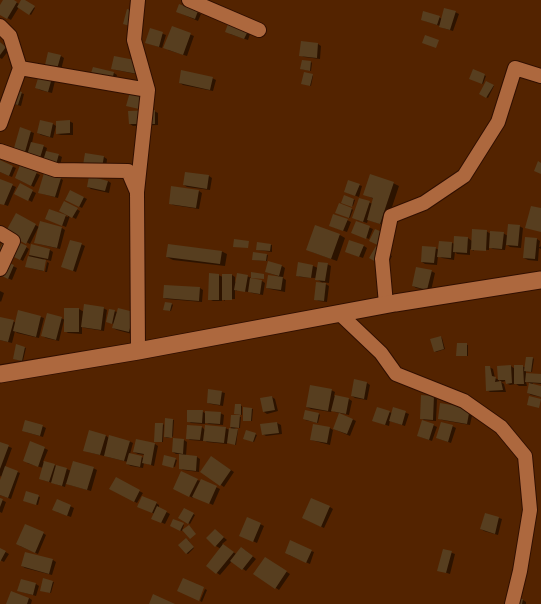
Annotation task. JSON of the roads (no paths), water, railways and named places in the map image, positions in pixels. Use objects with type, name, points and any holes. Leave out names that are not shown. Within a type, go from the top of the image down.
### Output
[{"type":"street","points":[[138,0],[134,40],[148,90],[137,192],[138,351]]},
{"type":"street","points":[[189,0],[259,30]]},
{"type":"street","points":[[0,26],[10,36],[20,68],[0,124]]},
{"type":"street","points":[[20,68],[148,90]]},
{"type":"street","points":[[386,304],[382,259],[391,216],[424,203],[464,176],[498,122],[515,68],[541,76]]},
{"type":"street","points":[[0,151],[56,170],[128,171],[137,192]]},
{"type":"street","points":[[0,233],[13,241],[0,269]]},
{"type":"street","points":[[0,374],[138,351],[386,304],[541,280]]},
{"type":"street","points":[[339,313],[381,353],[396,374],[464,401],[501,427],[525,456],[530,510],[520,571],[512,604]]}]
